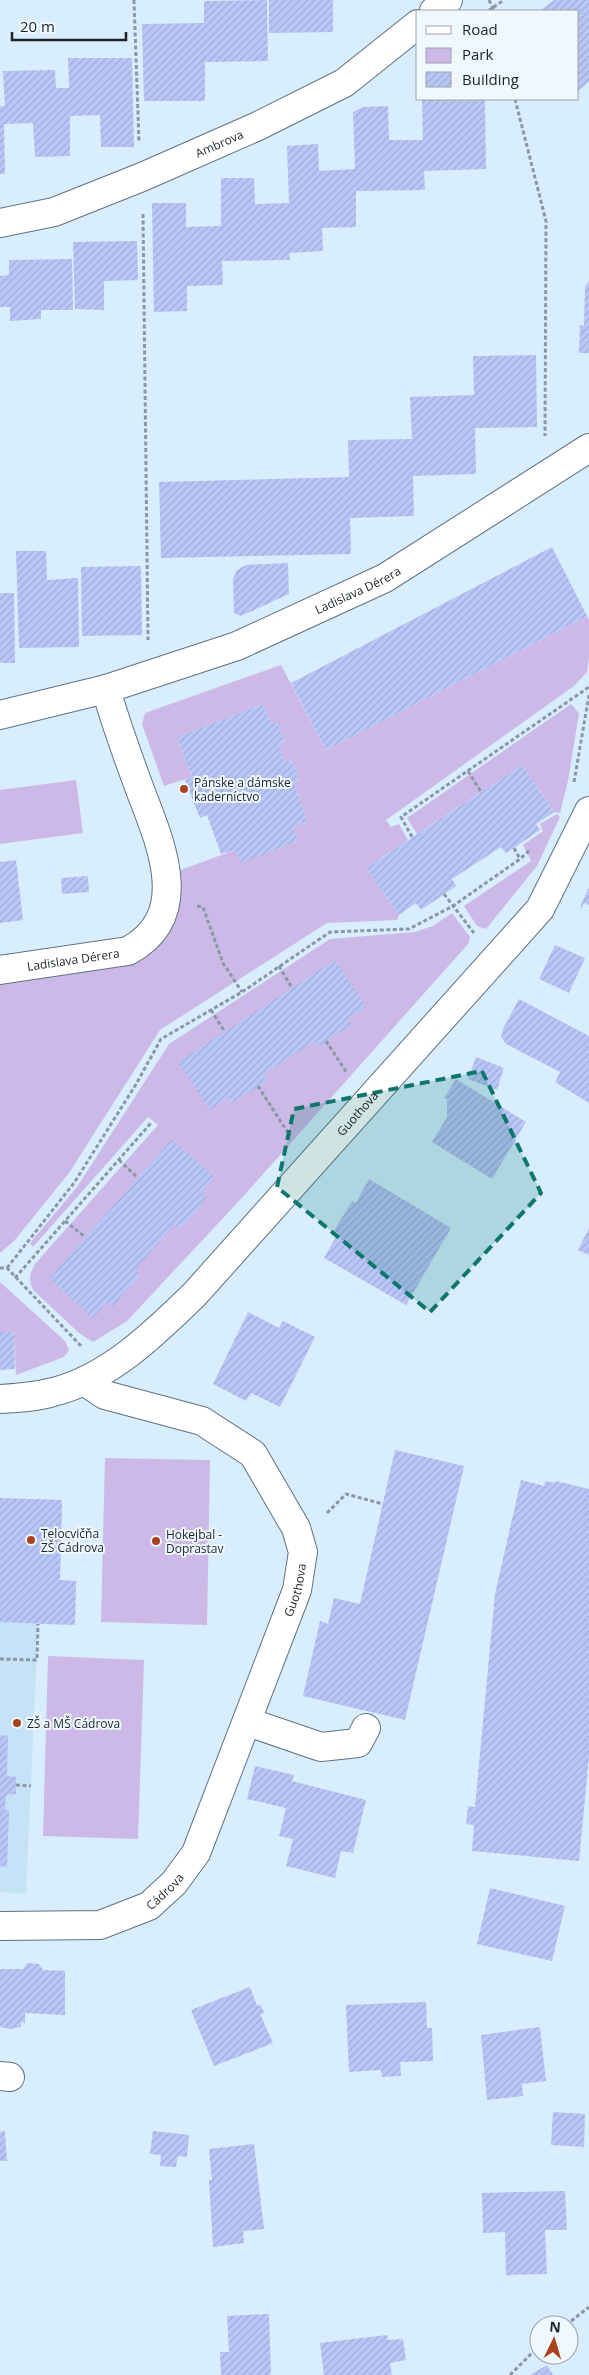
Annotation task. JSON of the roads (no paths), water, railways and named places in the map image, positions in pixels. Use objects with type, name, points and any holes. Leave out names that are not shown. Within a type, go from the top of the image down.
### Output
[{"type":"street","points":[[435,10],[448,0]]},
{"type":"street","name":"Ambrova","points":[[0,223],[54,212],[142,177],[258,126],[344,83],[416,26]]},
{"type":"street","name":"Ladislava Dérera","points":[[0,715],[106,689],[237,646],[385,578],[546,477],[588,453]]},
{"type":"street","name":"Ladislava Dérera","points":[[0,970],[128,950],[141,944],[158,925],[167,883],[164,855],[113,715],[106,689]]},
{"type":"street","name":"Guothova","points":[[0,1399],[54,1392],[84,1381],[137,1346],[194,1295],[540,909],[589,811]]},
{"type":"street","name":"Guothova","points":[[84,1381],[105,1395],[202,1421],[253,1454],[296,1528],[302,1552],[298,1590],[245,1729]]},
{"type":"street","points":[[245,1729],[320,1747],[358,1743],[366,1728]]},
{"type":"street","name":"Cádrova","points":[[0,1926],[100,1925],[149,1906],[174,1883],[196,1853],[245,1729]]},
{"type":"place","name":"Pánske a dámske kaderníctvo","points":[[184,789]]},
{"type":"place","name":"Telocvičňa ZŠ Cádrova","points":[[31,1540]]},
{"type":"place","name":"Hokejbal - Doprastav","points":[[156,1541]]},
{"type":"place","name":"ZŠ a MŠ Cádrova","points":[[17,1723]]}]
